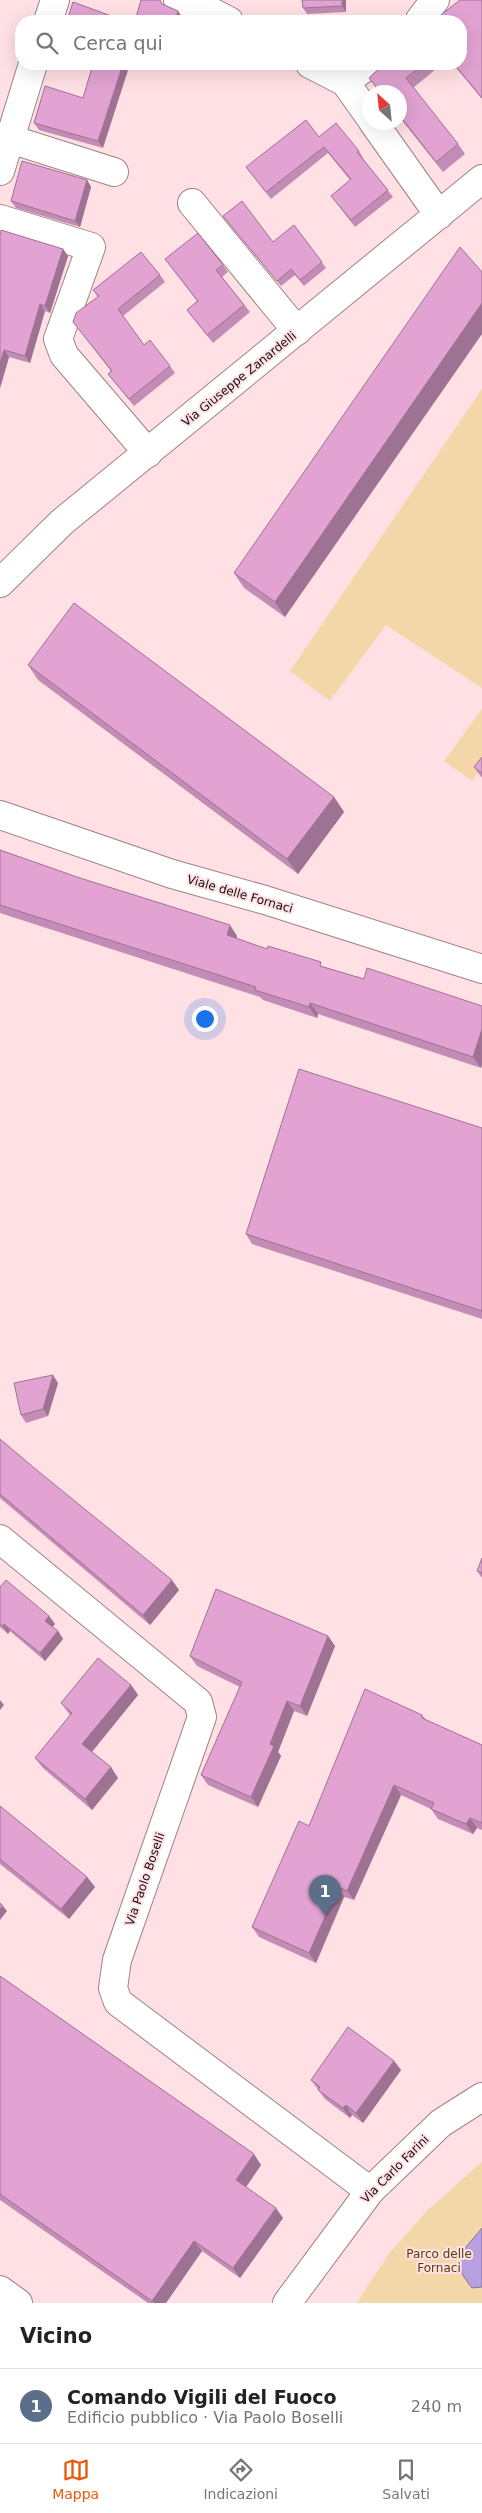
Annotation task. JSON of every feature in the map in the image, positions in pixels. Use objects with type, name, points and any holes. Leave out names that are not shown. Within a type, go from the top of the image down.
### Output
[{"type":"street","points":[[50,15],[55,0]]},
{"type":"street","points":[[178,0],[202,7],[217,15]]},
{"type":"street","points":[[424,15],[435,0]]},
{"type":"street","points":[[0,171],[31,70]]},
{"type":"street","points":[[322,70],[345,82],[362,106]]},
{"type":"street","points":[[345,82],[362,70]]},
{"type":"street","points":[[379,130],[439,215]]},
{"type":"street","points":[[10,139],[114,172]]},
{"type":"street","name":"Via Giuseppe Zanardelli","points":[[0,583],[62,522],[482,179]]},
{"type":"street","points":[[192,203],[297,331]]},
{"type":"street","points":[[0,219],[91,247],[58,339],[64,355],[148,453]]},
{"type":"street","name":"Viale delle Fornaci","points":[[0,815],[172,874],[265,900],[482,969]]},
{"type":"street","name":"Via Paolo Boselli","points":[[0,1539],[198,1702],[202,1708],[202,1717],[117,1960],[113,1988],[118,2002],[370,2190]]},
{"type":"street","name":"Via Carlo Farini","points":[[287,2303],[370,2190],[441,2123],[482,2097]]},
{"type":"street","points":[[0,2290],[18,2303]]},
{"type":"green space","points":[[482,389],[482,688],[386,625],[330,701],[290,671]]},
{"type":"green space","points":[[482,709],[482,767],[472,781],[444,761]]},
{"type":"green space","name":"Parco delle Fornaci","points":[[482,2162],[482,2303],[357,2303],[390,2252],[430,2208]]},
{"type":"shaded area","points":[[482,2228],[482,2287],[472,2288],[461,2270],[460,2256]]},
{"type":"building","points":[[141,0],[160,0],[162,4],[178,11],[177,15],[137,15]]},
{"type":"building","points":[[302,0],[342,0],[342,6],[303,8]]},
{"type":"building","points":[[460,0],[482,0],[482,98],[459,70],[467,70],[467,15],[441,15]]},
{"type":"building","points":[[73,2],[109,15],[69,15]]},
{"type":"building","points":[[91,70],[121,70],[98,141],[34,123],[45,86],[83,98]]},
{"type":"building","points":[[378,70],[416,70],[406,78],[458,144],[436,162],[407,125],[407,85],[374,85],[369,78]]},
{"type":"building","points":[[306,120],[319,137],[336,123],[388,190],[351,220],[331,196],[351,179],[324,147],[266,192],[246,167]]},
{"type":"building","points":[[22,161],[87,180],[75,221],[11,201]]},
{"type":"building","points":[[242,201],[273,242],[294,225],[322,262],[300,280],[291,269],[277,281],[223,216]]},
{"type":"building","points":[[1,230],[63,249],[45,306],[40,304],[25,356],[4,350],[0,364],[0,235]]},
{"type":"building","points":[[198,233],[223,265],[216,270],[244,305],[207,335],[187,310],[198,301],[165,259]]},
{"type":"building","points":[[460,247],[482,272],[482,303],[275,602],[234,573]]},
{"type":"building","points":[[141,252],[160,275],[118,309],[144,345],[150,340],[170,366],[129,399],[108,374],[112,371],[73,322],[76,313],[99,296],[93,290]]},
{"type":"building","points":[[74,603],[334,797],[287,859],[28,665]]},
{"type":"building","points":[[482,757],[482,773],[474,767]]},
{"type":"building","points":[[0,850],[80,878],[230,925],[227,935],[267,949],[268,946],[321,962],[320,966],[364,979],[367,968],[482,1006],[482,1029],[473,1057],[310,1003],[309,1007],[255,990],[256,987],[0,905]]},
{"type":"building","points":[[299,1069],[482,1128],[482,1311],[246,1234]]},
{"type":"building","points":[[53,1375],[43,1409],[21,1415],[14,1383]]},
{"type":"building","points":[[0,1439],[172,1580],[143,1615],[0,1494]]},
{"type":"building","points":[[482,1558],[482,1573],[477,1571]]},
{"type":"building","points":[[6,1580],[49,1616],[45,1621],[58,1631],[40,1653],[4,1624],[3,1626],[0,1624],[0,1587]]},
{"type":"building","points":[[216,1589],[328,1636],[300,1706],[287,1701],[270,1744],[274,1746],[251,1797],[201,1775],[242,1682],[190,1656]]},
{"type":"building","points":[[98,1658],[131,1685],[82,1744],[111,1767],[85,1799],[35,1758],[72,1713],[61,1703]]},
{"type":"building","points":[[365,1689],[422,1715],[422,1718],[482,1745],[482,1823],[470,1818],[466,1824],[431,1809],[434,1803],[394,1785],[347,1891],[338,1887],[309,1953],[252,1927],[299,1821],[309,1826]]},
{"type":"building","points":[[0,1806],[87,1877],[61,1909],[0,1859]]},
{"type":"building","points":[[0,1976],[254,2154],[236,2180],[276,2208],[233,2268],[194,2241],[152,2301],[0,2194]]},
{"type":"building","points":[[348,2027],[394,2061],[356,2113],[346,2105],[343,2108],[318,2090],[320,2087],[311,2080]]},
{"type":"place","name":"Comando Vigili del Fuoco","points":[[325,1916]]}]
